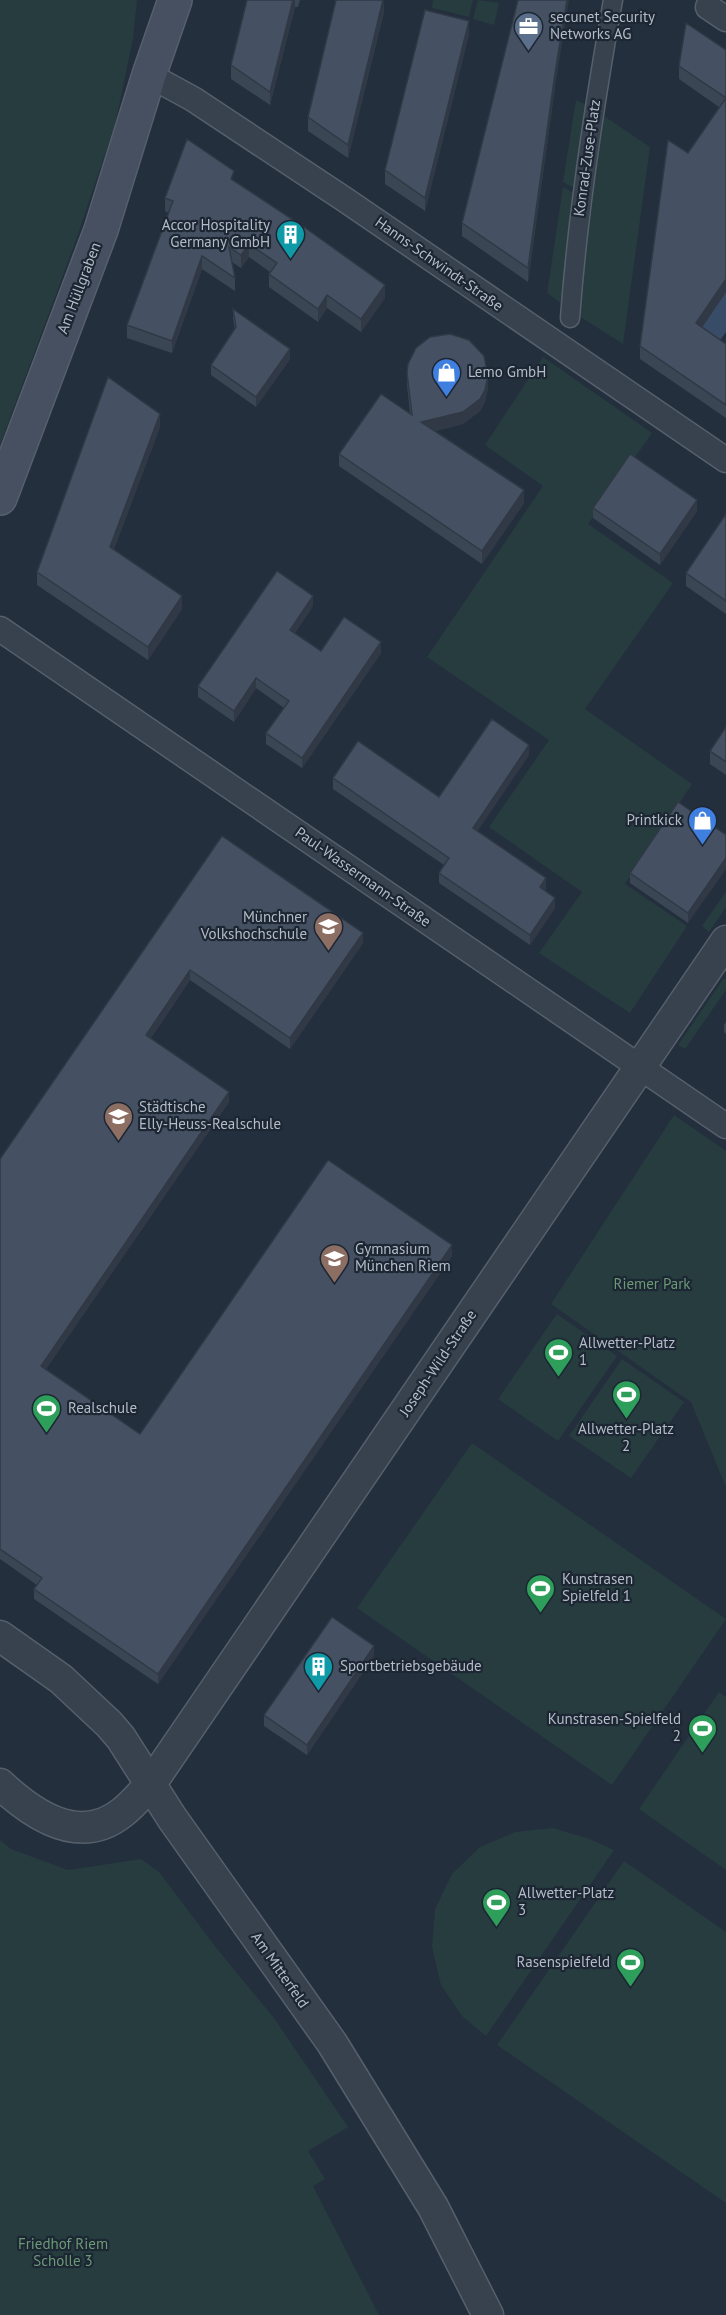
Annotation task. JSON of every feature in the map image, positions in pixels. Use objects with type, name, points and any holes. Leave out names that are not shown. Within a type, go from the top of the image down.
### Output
[{"type":"main road","name":"Am Hüllgraben","points":[[149,75],[156,0]]},
{"type":"main road","name":"Am Hüllgraben","points":[[0,498],[101,230],[175,0]]},
{"type":"street","name":"Konrad-Zuse-Platz","points":[[570,318],[581,192],[613,0]]},
{"type":"street","name":"Hanns-Schwindt-Straße","points":[[149,75],[193,99],[344,199],[726,460]]},
{"type":"street","name":"Paul-Wassermann-Straße","points":[[0,629],[726,1126]]},
{"type":"street","name":"Joseph-Wild-Straße","points":[[150,1785],[726,941]]},
{"type":"street","name":"Am Mitterfeld","points":[[0,1636],[61,1679],[121,1738],[150,1785],[338,2053],[433,2207],[488,2315]]},
{"type":"street","points":[[0,1784],[16,1799],[45,1819],[74,1826],[92,1825],[122,1813],[150,1785]]},
{"type":"green space","points":[[0,0],[137,0],[133,39],[115,125],[75,243],[0,445]]},
{"type":"green space","points":[[433,0],[473,0],[469,17],[432,8]]},
{"type":"green space","points":[[478,0],[499,3],[494,25],[473,19]]},
{"type":"green space","points":[[576,100],[589,106],[574,188],[563,182]]},
{"type":"green space","points":[[598,112],[650,147],[623,344],[576,314]]},
{"type":"green space","points":[[563,187],[574,193],[565,306],[547,293]]},
{"type":"green space","points":[[543,357],[652,433],[588,524],[673,583],[585,709],[692,784],[625,884],[687,926],[630,1013],[539,953],[582,892],[489,827],[549,740],[427,657],[543,486],[485,445]]},
{"type":"green space","points":[[726,892],[726,907],[709,932],[702,926]]},
{"type":"green space","points":[[724,978],[726,990],[685,1049],[678,1045]]},
{"type":"green space","name":"Riemer Park","points":[[674,1115],[726,1151],[726,1487],[691,1402],[551,1304]]},
{"type":"green space","name":"Allwetter-Platz 1","points":[[557,1314],[617,1356],[558,1441],[498,1399]]},
{"type":"green space","name":"Allwetter-Platz 2","points":[[622,1359],[684,1402],[631,1478],[569,1436]]},
{"type":"green space","name":"Kunstrasen Spielfeld 1","points":[[472,1443],[726,1619],[612,1785],[357,1608]]},
{"type":"green space","name":"Kunstrasen-Spielfeld 2","points":[[719,1692],[726,1697],[726,1870],[639,1809]]},
{"type":"green space","name":"Allwetter-Platz 3","points":[[553,1828],[590,1839],[614,1850],[486,2036],[462,2016],[441,1985],[432,1947],[435,1909],[452,1874],[480,1847],[515,1832]]},
{"type":"green space","name":"Friedhof Riem Scholle 3","points":[[0,1840],[11,1849],[68,1870],[141,1859],[159,1872],[218,1950],[274,2018],[348,2127],[308,2151],[325,2179],[313,2186],[379,2315],[0,2315]]},
{"type":"green space","name":"Rasenspielfeld","points":[[624,1861],[726,1932],[726,2203],[497,2045]]},
{"type":"water","points":[[726,292],[726,332],[720,340],[702,327]]},
{"type":"building","points":[[247,0],[293,0],[270,92],[231,65]]},
{"type":"building","points":[[336,0],[383,0],[348,145],[308,117]]},
{"type":"building","points":[[518,0],[567,0],[528,268],[462,223]]},
{"type":"building","points":[[425,10],[469,21],[425,198],[385,170]]},
{"type":"building","points":[[686,23],[726,50],[726,98],[679,66]]},
{"type":"building","points":[[726,98],[726,279],[696,323],[726,344],[726,405],[640,346],[668,140],[688,153]]},
{"type":"building","name":"Accor Hospitality Germany GmbH","points":[[187,139],[234,171],[231,179],[304,227],[385,285],[361,319],[327,295],[318,309],[269,274],[277,263],[249,244],[241,255],[229,247],[235,278],[202,256],[172,341],[127,325],[173,201],[165,198]]},
{"type":"building","points":[[233,309],[290,349],[256,397],[211,365],[236,327]]},
{"type":"building","points":[[450,334],[469,340],[484,356],[488,376],[485,390],[480,399],[463,412],[421,422],[524,490],[482,551],[339,454],[381,394],[412,415],[408,364],[416,348],[430,337]]},
{"type":"building","points":[[108,377],[160,414],[110,547],[182,596],[148,647],[37,572]]},
{"type":"building","points":[[630,454],[697,500],[660,554],[593,508]]},
{"type":"building","points":[[726,514],[726,601],[686,573]]},
{"type":"building","points":[[277,571],[313,596],[290,630],[321,651],[344,617],[381,642],[302,758],[266,733],[289,701],[256,678],[234,711],[198,686]]},
{"type":"building","points":[[492,719],[529,745],[473,828],[546,878],[540,887],[555,898],[530,935],[439,873],[449,858],[333,778],[358,741],[439,797]]},
{"type":"building","points":[[726,727],[726,762],[710,751]]},
{"type":"building","points":[[678,802],[726,835],[726,858],[688,913],[630,873]]},
{"type":"building","points":[[222,836],[363,933],[290,1038],[190,970],[146,1035],[229,1092],[41,1366],[140,1434],[328,1160],[452,1245],[158,1674],[34,1589],[42,1578],[0,1549],[0,1159]]},
{"type":"building","name":"Sportbetriebsgebäude","points":[[332,1617],[374,1646],[307,1745],[264,1715]]},
{"type":"place","name":"secunet Security Networks AG","points":[[529,52]]},
{"type":"place","name":"Accor Hospitality Germany GmbH","points":[[291,260]]},
{"type":"place","name":"Lemo GmbH","points":[[447,398]]},
{"type":"place","name":"Printkick","points":[[703,846]]},
{"type":"place","name":"Münchner Volkshochschule","points":[[328,952]]},
{"type":"place","name":"Städtische Elly-Heuss-Realschule","points":[[118,1142]]},
{"type":"place","name":"Gymnasium München Riem","points":[[334,1284]]},
{"type":"place","name":"Allwetter-Platz 1","points":[[558,1378]]},
{"type":"place","name":"Allwetter-Platz 2","points":[[626,1420]]},
{"type":"place","name":"Realschule","points":[[47,1434]]},
{"type":"place","name":"Kunstrasen Spielfeld 1","points":[[541,1614]]},
{"type":"place","name":"Sportbetriebsgebäude","points":[[319,1692]]},
{"type":"place","name":"Kunstrasen-Spielfeld 2","points":[[702,1754]]},
{"type":"place","name":"Allwetter-Platz 3","points":[[497,1928]]},
{"type":"place","name":"Rasenspielfeld","points":[[631,1988]]}]
